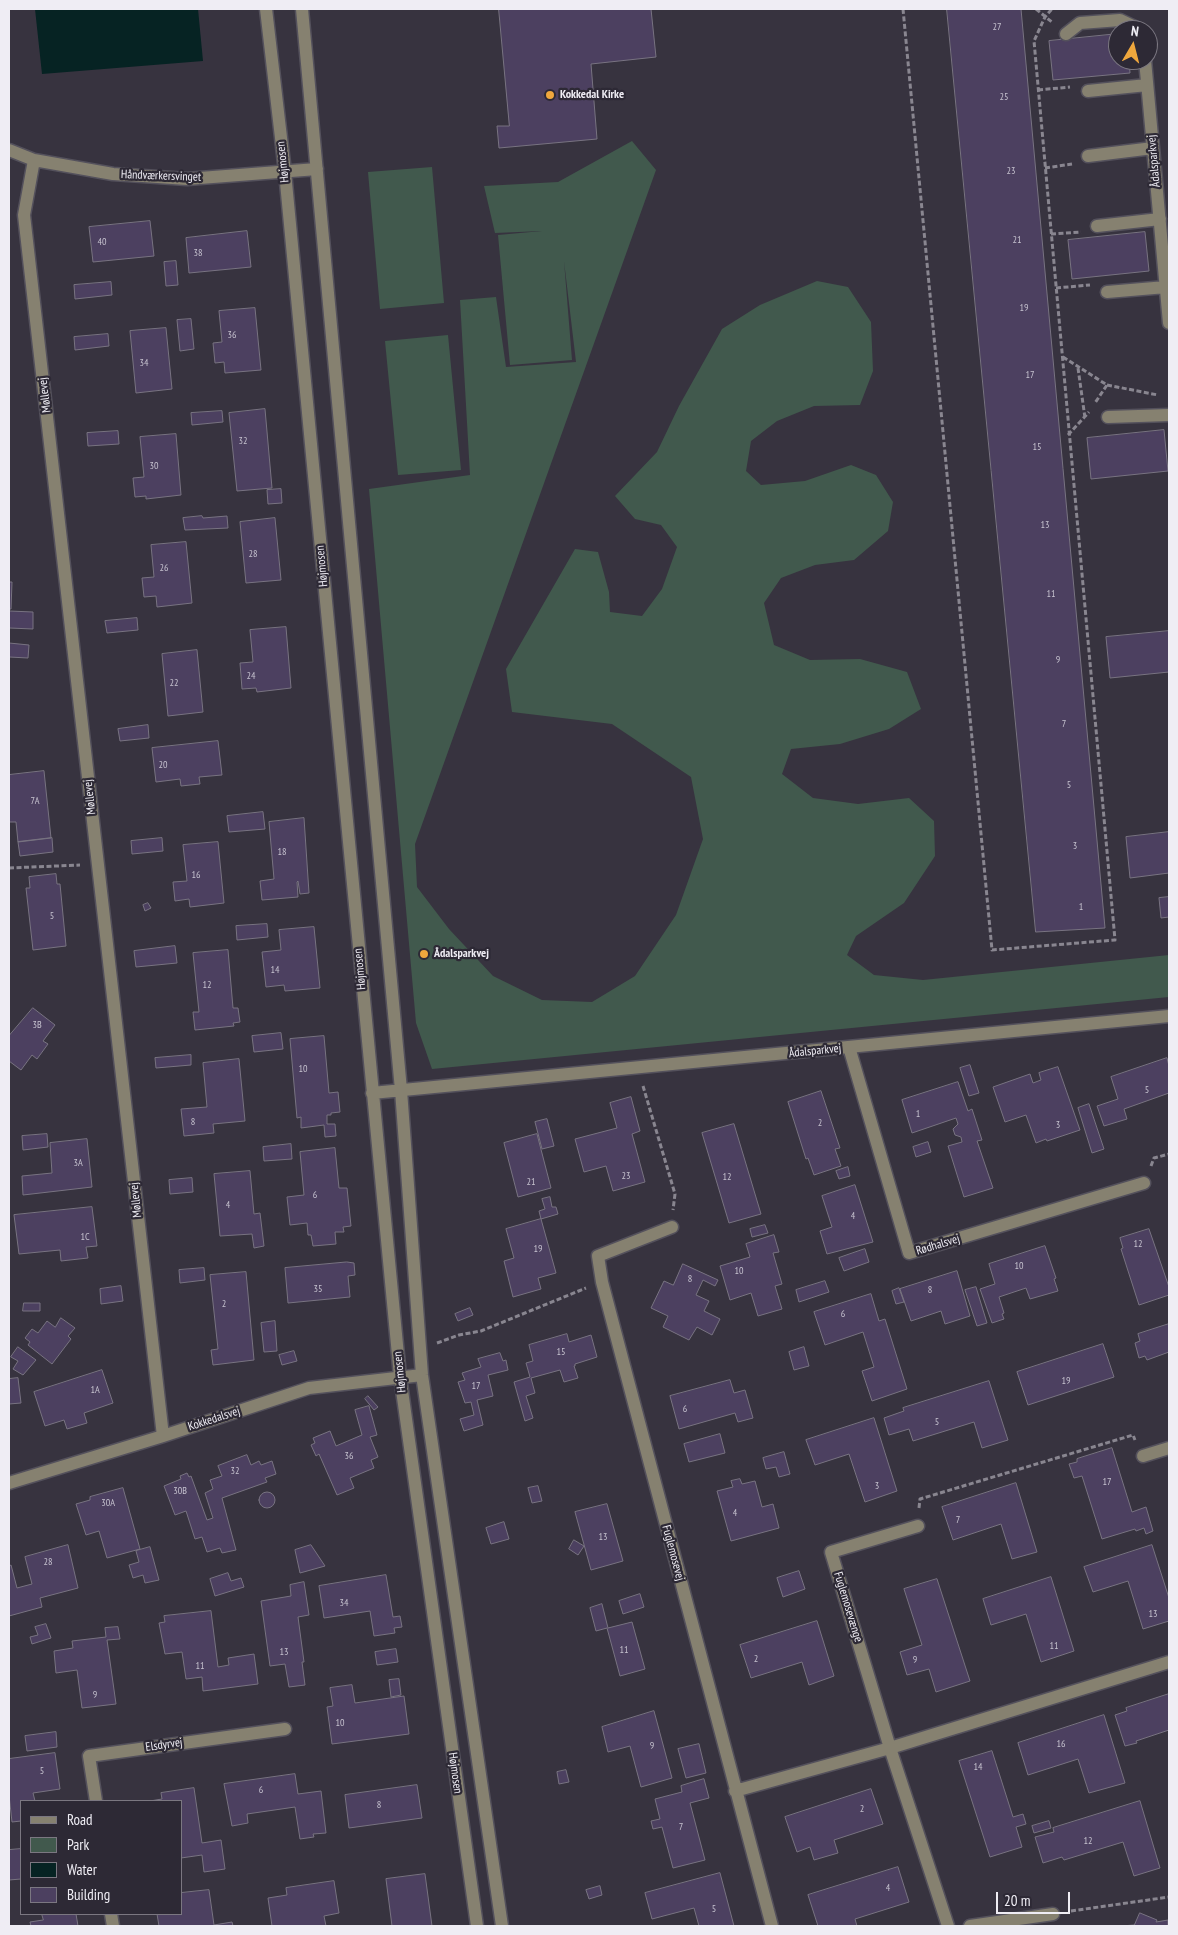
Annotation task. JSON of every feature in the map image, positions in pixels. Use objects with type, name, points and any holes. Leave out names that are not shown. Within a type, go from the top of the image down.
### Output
[{"type":"street","name":"Højmosen","points":[[266,9],[285,172],[400,1376],[477,1926]]},
{"type":"street","name":"Højmosen","points":[[302,9],[401,1090],[422,1375],[502,1926]]},
{"type":"street","points":[[1066,34],[1080,24],[1108,21]]},
{"type":"street","name":"Ådalsparkvej","points":[[1146,70],[1169,322]]},
{"type":"street","points":[[1088,91],[1147,85]]},
{"type":"street","points":[[1088,156],[1153,148]]},
{"type":"street","name":"Håndværkersvinget","points":[[9,150],[34,160],[113,174],[187,179],[317,169]]},
{"type":"street","name":"Møllevej","points":[[34,160],[24,215],[163,1436]]},
{"type":"street","points":[[1097,226],[1160,218]]},
{"type":"street","points":[[1107,292],[1166,287]]},
{"type":"street","points":[[1108,417],[1169,415]]},
{"type":"street","name":"Ådalsparkvej","points":[[372,1093],[1169,1016]]},
{"type":"street","name":"Rødhalsvej","points":[[850,1047],[909,1253],[1144,1183]]},
{"type":"street","name":"Fuglemosevej","points":[[672,1227],[598,1256],[602,1282],[772,1926]]},
{"type":"street","name":"Kokkedalsvej","points":[[9,1483],[163,1436],[309,1388],[400,1376],[422,1375]]},
{"type":"street","points":[[1143,1456],[1169,1448]]},
{"type":"street","name":"Fuglemosevænge","points":[[918,1526],[831,1552],[890,1748],[948,1926]]},
{"type":"street","points":[[735,1791],[890,1748],[1169,1662]]},
{"type":"street","name":"Elsdyrvej","points":[[96,1800],[89,1756],[285,1729]]},
{"type":"street","points":[[970,1926],[1053,1914]]},
{"type":"path","points":[[903,9],[992,950],[1115,940],[1034,41],[1045,17],[1052,9]]},
{"type":"path","points":[[1038,90],[1071,87],[1088,91]]},
{"type":"path","points":[[1045,168],[1083,163],[1088,156]]},
{"type":"path","points":[[1051,234],[1083,232],[1097,226]]},
{"type":"path","points":[[1056,288],[1094,284],[1107,292]]},
{"type":"path","points":[[1062,357],[1107,385],[1160,395]]},
{"type":"path","points":[[1078,367],[1084,418]]},
{"type":"path","points":[[1068,435],[1084,418],[1107,385]]},
{"type":"path","points":[[1084,418],[1108,417]]},
{"type":"path","points":[[9,868],[98,864]]},
{"type":"path","points":[[641,1068],[644,1089],[675,1194],[672,1227]]},
{"type":"path","points":[[420,1349],[460,1335],[481,1331],[602,1282]]},
{"type":"path","points":[[918,1526],[920,1498],[1133,1435],[1143,1456]]},
{"type":"path","points":[[1053,1914],[1169,1897]]},
{"type":"green space","points":[[632,141],[656,170],[415,844],[417,887],[449,929],[493,976],[542,1000],[592,1002],[635,976],[676,915],[703,839],[691,777],[612,724],[512,712],[506,669],[575,549],[598,552],[609,592],[610,612],[642,616],[662,589],[677,547],[661,525],[635,519],[615,496],[657,452],[679,406],[722,329],[760,305],[817,281],[848,287],[871,322],[873,371],[860,405],[814,406],[777,421],[751,441],[746,471],[761,485],[805,481],[851,465],[876,475],[893,502],[888,531],[854,560],[815,565],[781,578],[764,603],[774,645],[810,660],[860,659],[907,672],[921,709],[889,729],[840,744],[791,749],[782,774],[813,798],[858,804],[909,798],[934,821],[935,856],[904,903],[856,936],[847,955],[874,975],[923,980],[1169,955],[1169,997],[432,1069],[416,1023],[369,489],[470,475],[460,300],[496,297],[506,367],[576,362],[564,261],[572,360],[510,365],[498,235],[542,231],[495,233],[484,186],[558,182]]},
{"type":"green space","points":[[432,167],[444,303],[380,309],[368,172]]},
{"type":"green space","points":[[448,335],[461,470],[398,475],[385,341]]},
{"type":"water","points":[[35,9],[198,9],[203,61],[42,74]]},
{"type":"building","name":"Kokkedal Kirke","points":[[499,9],[651,9],[656,57],[591,64],[597,139],[499,148],[497,126],[509,126]]},
{"type":"building","points":[[947,9],[1021,9],[1105,928],[1036,932]]},
{"type":"building","points":[[1108,35],[1108,70],[1130,70],[1130,73],[1053,80],[1049,41]]},
{"type":"building","points":[[150,221],[154,256],[93,262],[89,227]]},
{"type":"building","points":[[247,231],[251,267],[189,273],[186,238]]},
{"type":"building","points":[[1145,232],[1149,271],[1072,279],[1068,240]]},
{"type":"building","points":[[176,261],[178,285],[166,286],[164,262]]},
{"type":"building","points":[[111,282],[112,295],[75,299],[74,285]]},
{"type":"building","points":[[255,308],[261,370],[225,373],[224,362],[215,363],[213,343],[222,342],[219,311]]},
{"type":"building","points":[[191,319],[194,349],[180,351],[177,320]]},
{"type":"building","points":[[166,328],[172,389],[136,393],[130,331]]},
{"type":"building","points":[[108,334],[109,346],[75,350],[74,337]]},
{"type":"building","points":[[265,409],[272,488],[237,491],[229,413]]},
{"type":"building","points":[[222,411],[223,422],[192,425],[191,413]]},
{"type":"building","points":[[1164,430],[1168,471],[1091,479],[1087,438]]},
{"type":"building","points":[[118,431],[119,444],[88,446],[87,433]]},
{"type":"building","points":[[176,434],[181,495],[146,499],[146,496],[135,497],[133,478],[144,477],[140,437]]},
{"type":"building","points":[[281,489],[282,503],[268,504],[267,490]]},
{"type":"building","points":[[202,516],[203,518],[227,516],[228,528],[185,530],[183,518]]},
{"type":"building","points":[[275,518],[281,580],[246,583],[240,522]]},
{"type":"building","points":[[186,542],[192,603],[157,607],[156,596],[144,597],[142,578],[154,577],[151,545]]},
{"type":"building","points":[[9,582],[12,582],[11,609],[9,609]]},
{"type":"building","points":[[9,611],[33,612],[33,629],[9,628]]},
{"type":"building","points":[[137,618],[138,630],[107,633],[105,621]]},
{"type":"building","points":[[286,627],[291,688],[257,692],[256,688],[242,689],[240,663],[253,662],[250,630]]},
{"type":"building","points":[[1169,631],[1169,672],[1110,678],[1106,637]]},
{"type":"building","points":[[9,643],[29,645],[28,658],[9,657]]},
{"type":"building","points":[[197,650],[203,712],[168,716],[162,654]]},
{"type":"building","points":[[148,725],[149,738],[120,741],[118,729]]},
{"type":"building","points":[[218,741],[222,775],[199,777],[200,784],[181,786],[180,779],[156,782],[152,748]]},
{"type":"building","points":[[44,771],[51,838],[18,842],[16,822],[9,822],[9,775]]},
{"type":"building","points":[[263,812],[265,829],[229,832],[227,816]]},
{"type":"building","points":[[304,818],[309,893],[300,894],[298,881],[298,897],[262,900],[260,881],[274,879],[269,822]]},
{"type":"building","points":[[1169,832],[1169,873],[1130,878],[1126,837]]},
{"type":"building","points":[[52,838],[53,852],[20,856],[18,842]]},
{"type":"building","points":[[162,838],[163,851],[132,854],[131,841]]},
{"type":"building","points":[[218,842],[224,903],[190,907],[189,899],[175,901],[173,882],[187,881],[183,845]]},
{"type":"building","points":[[56,874],[57,884],[60,884],[66,946],[33,950],[26,888],[30,888],[29,877]]},
{"type":"building","points":[[1169,897],[1169,917],[1161,918],[1159,898]]},
{"type":"building","points":[[148,903],[151,908],[145,911],[143,905]]},
{"type":"building","points":[[267,924],[268,937],[237,940],[236,926]]},
{"type":"building","points":[[314,927],[320,988],[285,991],[284,985],[266,987],[262,952],[281,950],[279,930]]},
{"type":"building","points":[[175,946],[177,963],[136,967],[134,951]]},
{"type":"building","points":[[228,950],[233,1008],[238,1008],[240,1022],[233,1023],[234,1026],[195,1030],[193,1012],[199,1012],[193,953]]},
{"type":"building","points":[[33,1008],[55,1025],[43,1041],[48,1044],[37,1059],[32,1055],[21,1070],[9,1061],[9,1036]]},
{"type":"building","points":[[281,1033],[283,1049],[254,1052],[252,1036]]},
{"type":"building","points":[[324,1036],[329,1093],[338,1092],[340,1112],[327,1115],[327,1124],[335,1124],[336,1136],[325,1137],[324,1125],[301,1128],[301,1117],[297,1118],[290,1039]]},
{"type":"building","points":[[191,1055],[191,1065],[156,1068],[155,1058]]},
{"type":"building","points":[[1167,1058],[1169,1066],[1169,1093],[1124,1109],[1127,1119],[1104,1126],[1097,1106],[1118,1099],[1111,1077]]},
{"type":"building","points":[[239,1059],[245,1121],[213,1124],[214,1133],[184,1136],[181,1109],[207,1107],[203,1063]]},
{"type":"building","points":[[970,1065],[979,1093],[969,1096],[960,1068]]},
{"type":"building","points":[[1058,1067],[1080,1130],[1036,1143],[1026,1115],[1005,1122],[993,1087],[1030,1074],[1033,1083],[1041,1080],[1039,1073]]},
{"type":"building","points":[[958,1082],[968,1111],[972,1109],[982,1140],[977,1141],[993,1188],[964,1197],[948,1146],[962,1142],[961,1137],[955,1135],[953,1129],[958,1124],[956,1118],[912,1133],[902,1100]]},
{"type":"building","points":[[821,1091],[840,1148],[835,1149],[841,1166],[814,1175],[808,1158],[806,1159],[788,1102]]},
{"type":"building","points":[[631,1097],[640,1131],[632,1134],[645,1182],[613,1191],[606,1166],[584,1172],[575,1139],[617,1128],[610,1103]]},
{"type":"building","points":[[1089,1104],[1104,1149],[1092,1153],[1078,1108]]},
{"type":"building","points":[[547,1119],[554,1146],[542,1149],[535,1122]]},
{"type":"building","points":[[734,1124],[761,1214],[729,1223],[702,1133]]},
{"type":"building","points":[[47,1134],[48,1147],[23,1150],[22,1136]]},
{"type":"building","points":[[537,1134],[551,1188],[518,1197],[504,1143]]},
{"type":"building","points":[[87,1139],[92,1187],[23,1195],[22,1176],[52,1173],[50,1143]]},
{"type":"building","points":[[928,1142],[931,1152],[916,1157],[913,1147]]},
{"type":"building","points":[[291,1144],[292,1159],[264,1161],[263,1147]]},
{"type":"building","points":[[335,1148],[339,1188],[347,1188],[351,1226],[343,1227],[344,1232],[335,1232],[336,1244],[313,1246],[311,1235],[308,1235],[307,1223],[290,1225],[287,1197],[304,1195],[300,1152]]},
{"type":"building","points":[[848,1167],[850,1176],[839,1179],[836,1171]]},
{"type":"building","points":[[250,1171],[254,1214],[260,1213],[264,1246],[254,1248],[252,1234],[220,1236],[214,1174]]},
{"type":"building","points":[[192,1178],[193,1192],[170,1194],[169,1180]]},
{"type":"building","points":[[855,1185],[873,1242],[827,1254],[820,1231],[832,1227],[822,1196]]},
{"type":"building","points":[[550,1197],[552,1207],[556,1207],[558,1214],[541,1219],[539,1211],[545,1209],[542,1199]]},
{"type":"building","points":[[92,1207],[97,1246],[86,1247],[88,1258],[61,1261],[60,1250],[19,1254],[14,1215]]},
{"type":"building","points":[[541,1219],[556,1273],[538,1278],[541,1289],[513,1297],[504,1261],[514,1258],[506,1229]]},
{"type":"building","points":[[765,1225],[768,1233],[752,1237],[750,1229]]},
{"type":"building","points":[[1149,1229],[1169,1287],[1169,1295],[1139,1305],[1121,1249],[1123,1248],[1120,1238]]},
{"type":"building","points":[[774,1235],[779,1252],[773,1253],[782,1284],[775,1286],[782,1309],[758,1316],[751,1293],[730,1300],[720,1266],[750,1257],[746,1244]]},
{"type":"building","points":[[1045,1246],[1056,1278],[1054,1279],[1058,1291],[1030,1299],[1026,1288],[999,1297],[1004,1319],[992,1323],[980,1289],[995,1284],[989,1264]]},
{"type":"building","points":[[865,1249],[869,1262],[844,1271],[839,1258]]},
{"type":"building","points":[[347,1262],[354,1263],[355,1275],[348,1276],[350,1297],[288,1303],[285,1268]]},
{"type":"building","points":[[683,1264],[718,1280],[715,1286],[703,1280],[696,1295],[709,1301],[704,1311],[720,1319],[712,1335],[697,1327],[689,1340],[663,1327],[668,1316],[651,1308],[664,1281],[673,1285]]},
{"type":"building","points":[[204,1268],[205,1280],[180,1283],[179,1270]]},
{"type":"building","points":[[957,1271],[970,1316],[945,1324],[941,1311],[911,1321],[900,1289]]},
{"type":"building","points":[[246,1272],[254,1360],[213,1365],[211,1350],[218,1349],[210,1275]]},
{"type":"building","points":[[825,1281],[829,1292],[799,1302],[796,1290]]},
{"type":"building","points":[[121,1286],[123,1301],[101,1304],[100,1289]]},
{"type":"building","points":[[976,1287],[987,1323],[977,1326],[965,1290]]},
{"type":"building","points":[[899,1288],[904,1302],[896,1304],[892,1291]]},
{"type":"building","points":[[871,1294],[879,1321],[885,1319],[907,1389],[872,1401],[862,1371],[874,1367],[863,1332],[825,1345],[814,1312]]},
{"type":"building","points":[[24,1303],[40,1303],[40,1311],[23,1311]]},
{"type":"building","points":[[470,1308],[473,1315],[458,1321],[455,1314]]},
{"type":"building","points":[[61,1318],[75,1328],[68,1336],[71,1339],[52,1364],[28,1345],[30,1342],[25,1338],[32,1329],[38,1333],[47,1321],[55,1327]]},
{"type":"building","points":[[275,1321],[277,1351],[264,1352],[261,1323]]},
{"type":"building","points":[[1169,1324],[1169,1352],[1147,1360],[1145,1356],[1139,1358],[1135,1343],[1140,1341],[1138,1334]]},
{"type":"building","points":[[567,1334],[569,1342],[591,1335],[597,1357],[575,1364],[578,1378],[564,1382],[560,1370],[531,1378],[535,1393],[526,1396],[533,1418],[525,1421],[514,1382],[530,1377],[526,1363],[533,1361],[529,1345]]},
{"type":"building","points":[[1103,1344],[1114,1377],[1028,1405],[1017,1372]]},
{"type":"building","points":[[18,1347],[36,1360],[23,1375],[13,1369],[18,1361],[11,1357]]},
{"type":"building","points":[[804,1347],[809,1366],[794,1370],[789,1352]]},
{"type":"building","points":[[294,1351],[297,1361],[282,1365],[279,1355]]},
{"type":"building","points":[[500,1353],[503,1361],[506,1360],[508,1370],[488,1375],[493,1396],[477,1400],[483,1425],[464,1431],[460,1419],[474,1415],[471,1402],[465,1403],[458,1382],[465,1380],[462,1373],[481,1367],[478,1359]]},
{"type":"building","points":[[102,1370],[113,1403],[84,1413],[87,1423],[67,1429],[64,1420],[45,1426],[34,1392]]},
{"type":"building","points":[[18,1378],[21,1403],[9,1404],[9,1379]]},
{"type":"building","points":[[730,1380],[734,1393],[745,1390],[753,1418],[738,1422],[735,1413],[679,1429],[670,1396]]},
{"type":"building","points":[[989,1381],[1008,1440],[982,1448],[974,1422],[913,1441],[909,1429],[889,1435],[884,1418],[904,1411],[903,1408]]},
{"type":"building","points":[[368,1396],[378,1407],[374,1410],[365,1399]]},
{"type":"building","points":[[369,1406],[377,1435],[370,1437],[378,1457],[371,1460],[374,1468],[350,1478],[354,1488],[337,1495],[319,1454],[316,1456],[311,1445],[315,1443],[313,1438],[330,1431],[336,1446],[362,1435],[355,1410]]},
{"type":"building","points":[[874,1418],[897,1491],[865,1502],[849,1454],[815,1465],[806,1440]]},
{"type":"building","points":[[720,1434],[725,1453],[689,1462],[684,1444]]},
{"type":"building","points":[[1112,1448],[1132,1512],[1146,1507],[1153,1531],[1146,1534],[1144,1528],[1136,1531],[1135,1529],[1102,1539],[1082,1476],[1074,1478],[1069,1464],[1077,1462],[1077,1459]]},
{"type":"building","points":[[784,1452],[790,1474],[779,1477],[776,1467],[766,1469],[763,1458]]},
{"type":"building","points":[[247,1455],[251,1465],[259,1461],[261,1465],[272,1461],[276,1474],[265,1478],[267,1482],[222,1498],[236,1550],[222,1553],[220,1548],[207,1552],[202,1537],[195,1539],[186,1511],[175,1515],[164,1486],[181,1479],[180,1476],[187,1473],[189,1477],[191,1476],[207,1520],[213,1518],[205,1493],[213,1489],[210,1480],[222,1476],[218,1466]]},
{"type":"building","points":[[740,1479],[742,1484],[755,1481],[762,1507],[773,1504],[779,1528],[731,1541],[717,1491],[733,1487],[731,1481]]},
{"type":"building","points":[[1016,1483],[1037,1552],[1012,1559],[1001,1524],[953,1540],[942,1507]]},
{"type":"building","points":[[538,1486],[542,1501],[532,1503],[528,1488]]},
{"type":"building","points":[[123,1488],[140,1549],[107,1558],[99,1531],[86,1535],[76,1504],[90,1500],[90,1497]]},
{"type":"building","points":[[267,1492],[275,1500],[267,1508],[259,1500]]},
{"type":"building","points":[[607,1504],[623,1561],[591,1570],[575,1512]]},
{"type":"building","points":[[504,1522],[509,1539],[491,1544],[486,1528]]},
{"type":"building","points":[[574,1540],[584,1546],[578,1555],[569,1549]]},
{"type":"building","points":[[68,1545],[78,1588],[40,1598],[42,1607],[9,1616],[9,1566],[11,1565],[17,1588],[32,1584],[25,1557]]},
{"type":"building","points":[[311,1545],[325,1566],[300,1573],[295,1550]]},
{"type":"building","points":[[1152,1545],[1169,1598],[1169,1621],[1143,1629],[1128,1581],[1093,1592],[1084,1567]]},
{"type":"building","points":[[150,1547],[159,1580],[145,1583],[143,1575],[133,1578],[129,1565],[139,1562],[136,1551]]},
{"type":"building","points":[[799,1571],[805,1589],[783,1597],[777,1578]]},
{"type":"building","points":[[228,1573],[231,1581],[241,1578],[244,1587],[215,1596],[210,1579]]},
{"type":"building","points":[[386,1575],[393,1617],[400,1616],[402,1627],[394,1628],[395,1633],[374,1636],[370,1611],[324,1618],[319,1586]]},
{"type":"building","points":[[1051,1577],[1074,1651],[1041,1662],[1026,1614],[991,1625],[983,1599]]},
{"type":"building","points":[[937,1579],[970,1681],[936,1692],[929,1669],[907,1675],[900,1652],[922,1645],[904,1589]]},
{"type":"building","points":[[304,1582],[309,1615],[298,1617],[305,1685],[289,1687],[285,1664],[270,1666],[261,1601],[291,1596],[290,1585]]},
{"type":"building","points":[[640,1594],[644,1607],[623,1614],[619,1601]]},
{"type":"building","points":[[602,1604],[608,1628],[632,1622],[645,1669],[620,1676],[607,1628],[596,1631],[590,1608]]},
{"type":"building","points":[[211,1611],[218,1667],[229,1665],[228,1658],[254,1654],[258,1684],[203,1691],[202,1677],[186,1679],[182,1652],[165,1654],[159,1623],[165,1622],[164,1616]]},
{"type":"building","points":[[817,1621],[834,1676],[809,1685],[802,1662],[751,1678],[740,1645]]},
{"type":"building","points":[[46,1624],[51,1638],[32,1644],[30,1637],[38,1635],[35,1627]]},
{"type":"building","points":[[118,1627],[120,1639],[107,1640],[116,1704],[82,1708],[77,1670],[56,1673],[54,1651],[73,1648],[72,1641],[106,1637],[105,1628]]},
{"type":"building","points":[[396,1649],[398,1662],[377,1665],[375,1652]]},
{"type":"building","points":[[399,1679],[401,1695],[391,1697],[389,1680]]},
{"type":"building","points":[[352,1685],[355,1703],[404,1696],[409,1734],[332,1744],[327,1707],[333,1706],[330,1688]]},
{"type":"building","points":[[1169,1694],[1169,1730],[1125,1746],[1115,1715],[1127,1711],[1126,1708]]},
{"type":"building","points":[[654,1711],[672,1778],[641,1787],[630,1746],[608,1752],[602,1727]]},
{"type":"building","points":[[1104,1715],[1125,1783],[1089,1793],[1078,1759],[1028,1775],[1018,1743]]},
{"type":"building","points":[[56,1732],[57,1747],[27,1751],[25,1736]]},
{"type":"building","points":[[699,1744],[706,1773],[686,1778],[678,1749]]},
{"type":"building","points":[[992,1751],[1013,1817],[1023,1814],[1026,1824],[1016,1827],[1022,1847],[990,1857],[959,1761]]},
{"type":"building","points":[[55,1753],[60,1789],[33,1793],[35,1800],[20,1800],[20,1821],[12,1822],[9,1795],[9,1759]]},
{"type":"building","points":[[566,1770],[569,1782],[559,1784],[557,1772]]},
{"type":"building","points":[[295,1774],[298,1794],[321,1791],[326,1833],[313,1834],[314,1837],[300,1839],[295,1807],[247,1814],[248,1823],[232,1826],[224,1784]]},
{"type":"building","points":[[704,1779],[709,1798],[690,1803],[705,1860],[673,1868],[662,1827],[653,1829],[651,1821],[660,1819],[655,1799],[682,1792],[681,1786]]},
{"type":"building","points":[[417,1785],[422,1818],[349,1828],[345,1795]]},
{"type":"building","points":[[194,1788],[202,1843],[221,1840],[225,1869],[204,1872],[202,1855],[182,1858],[182,1800],[156,1800],[162,1799],[161,1793]]},
{"type":"building","points":[[871,1789],[883,1824],[834,1840],[838,1853],[814,1860],[810,1847],[797,1852],[785,1817]]},
{"type":"building","points":[[1140,1801],[1160,1868],[1134,1876],[1123,1842],[1064,1860],[1062,1857],[1043,1863],[1035,1837],[1054,1832],[1053,1828]]},
{"type":"building","points":[[1049,1821],[1051,1828],[1034,1833],[1032,1826]]},
{"type":"building","points":[[20,1849],[20,1879],[9,1880],[9,1850]]},
{"type":"building","points":[[898,1867],[909,1902],[855,1919],[857,1926],[818,1926],[808,1895]]},
{"type":"building","points":[[720,1873],[734,1926],[699,1926],[694,1908],[652,1919],[645,1893]]},
{"type":"building","points":[[425,1874],[432,1926],[392,1926],[386,1879]]},
{"type":"building","points":[[334,1881],[339,1913],[324,1916],[326,1926],[272,1926],[268,1898],[287,1895],[286,1888]]},
{"type":"building","points":[[600,1886],[602,1895],[589,1899],[586,1890]]},
{"type":"building","points":[[209,1890],[214,1925],[232,1922],[233,1926],[159,1926],[157,1915],[182,1915],[182,1893]]},
{"type":"building","points":[[1140,1913],[1157,1920],[1156,1922],[1168,1920],[1168,1926],[1121,1926],[1134,1925]]},
{"type":"building","points":[[42,1915],[76,1915],[78,1926],[31,1926],[30,1922],[43,1920]]},
{"type":"place","name":"Kokkedal Kirke","points":[[550,95]]},
{"type":"place","name":"Ådalsparkvej","points":[[424,954]]}]
